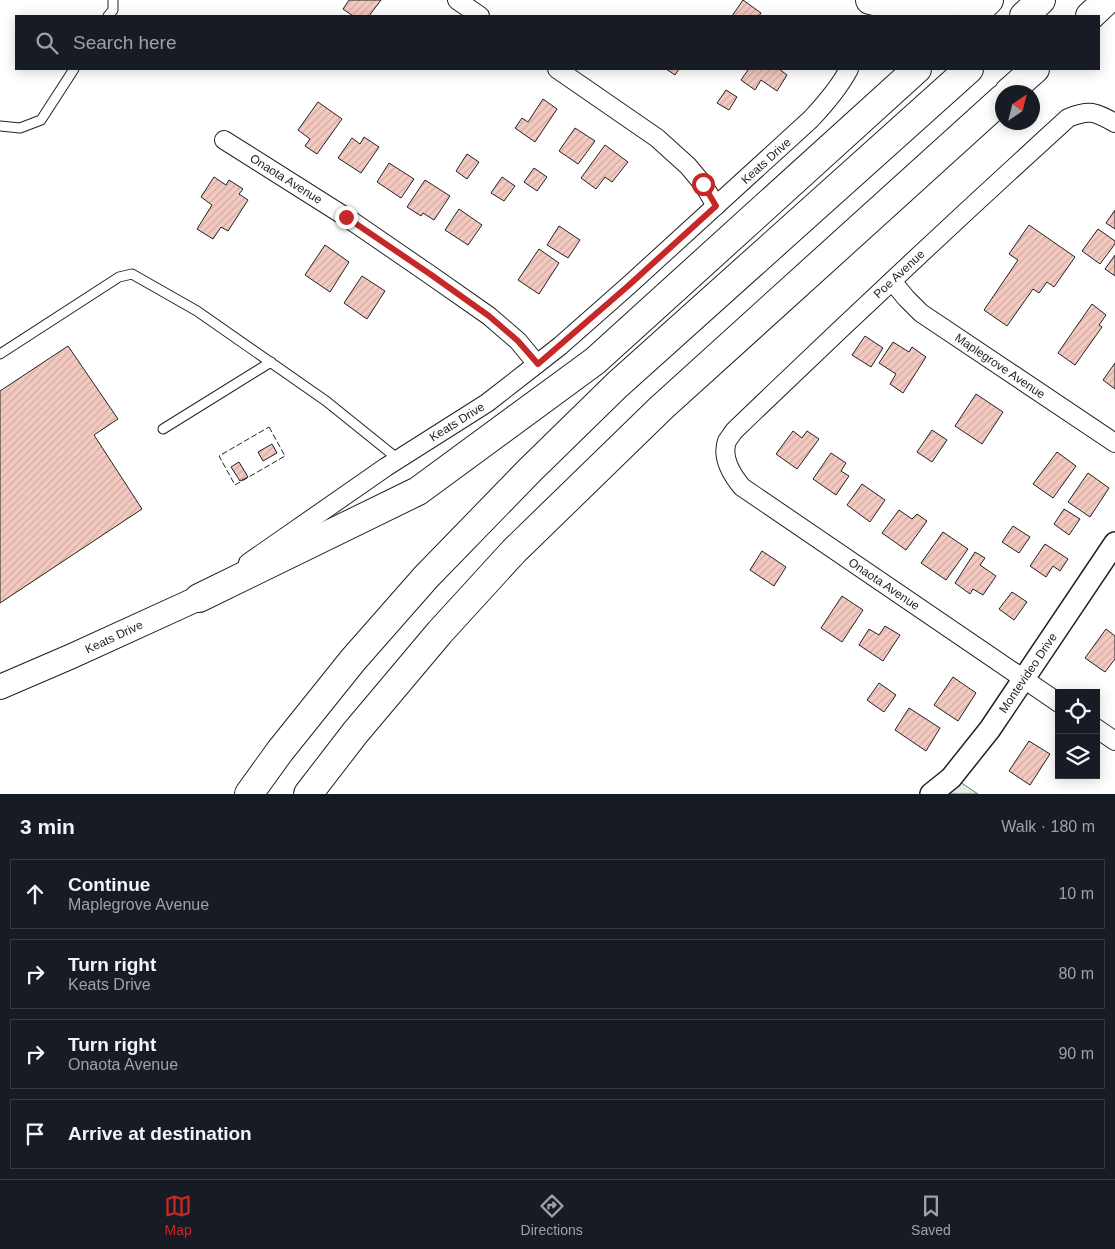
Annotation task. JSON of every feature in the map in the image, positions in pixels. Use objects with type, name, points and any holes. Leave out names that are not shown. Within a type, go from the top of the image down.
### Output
[{"type":"highway","points":[[869,0],[913,11],[942,6],[959,0]]},
{"type":"highway","points":[[974,15],[989,0]]},
{"type":"highway","points":[[1025,15],[1041,0]]},
{"type":"highway","points":[[1091,15],[1107,0]]},
{"type":"highway","points":[[199,598],[418,492],[595,362],[916,70]]},
{"type":"highway","points":[[249,794],[280,751],[353,660],[426,577],[530,470],[617,385],[968,70]]},
{"type":"highway","points":[[1017,85],[1034,70]]},
{"type":"highway","points":[[308,794],[440,632],[514,551],[661,408],[995,105]]},
{"type":"highway","points":[[333,794],[355,734]]},
{"type":"main road","name":"Keats Drive","points":[[0,687],[199,598]]},
{"type":"street","points":[[457,0],[479,15]]},
{"type":"street","points":[[866,15],[869,0]]},
{"type":"street","points":[[558,70],[657,138],[693,172],[703,184],[716,206]]},
{"type":"street","name":"Keats Drive","points":[[199,598],[392,463],[487,403],[538,364],[776,153],[827,103],[848,70]]},
{"type":"street","name":"Poe Avenue","points":[[726,452],[727,442],[734,431],[1068,118],[1087,112],[1098,114],[1115,123]]},
{"type":"street","name":"Onaota Avenue","points":[[224,140],[346,217],[482,311],[518,341],[538,364]]},
{"type":"street","name":"Maplegrove Avenue","points":[[892,281],[921,312],[1115,443]]},
{"type":"street","name":"Onaota Avenue","points":[[726,452],[726,460],[732,475],[742,487],[1055,700]]},
{"type":"street","name":"Montevideo Drive","points":[[930,794],[951,778],[990,729],[1115,543]]},
{"type":"street","points":[[1100,731],[1115,741]]},
{"type":"lane","points":[[109,15],[112,10],[113,0]]},
{"type":"lane","points":[[0,126],[20,128],[41,120],[73,70]]},
{"type":"lane","points":[[0,354],[119,277],[132,274],[197,310],[326,401],[392,463]]},
{"type":"lane","points":[[163,429],[271,362]]},
{"type":"green space","points":[[960,782],[978,794],[949,794]]},
{"type":"building","points":[[349,0],[381,0],[370,15],[352,15],[343,9]]},
{"type":"building","points":[[743,0],[761,13],[760,15],[733,15]]},
{"type":"building","points":[[668,70],[678,70],[675,75]]},
{"type":"building","points":[[748,70],[780,70],[787,75],[777,91],[761,80],[755,90],[741,80]]},
{"type":"building","points":[[726,90],[737,97],[729,110],[717,103]]},
{"type":"building","points":[[543,99],[557,109],[535,142],[515,128],[522,118],[528,122]]},
{"type":"building","points":[[318,102],[342,119],[317,154],[305,146],[310,139],[298,130]]},
{"type":"building","points":[[575,128],[595,141],[578,164],[559,151]]},
{"type":"building","points":[[364,137],[379,147],[361,173],[338,158],[352,138],[360,144]]},
{"type":"building","points":[[605,145],[628,162],[612,182],[605,177],[596,189],[581,178]]},
{"type":"building","points":[[467,154],[479,162],[467,179],[456,171]]},
{"type":"building","points":[[389,163],[414,179],[401,198],[377,182]]},
{"type":"building","points":[[534,168],[547,177],[537,191],[524,182]]},
{"type":"building","points":[[214,177],[226,185],[229,180],[243,189],[239,194],[248,200],[228,231],[221,227],[213,239],[197,229],[212,205],[201,197]]},
{"type":"building","points":[[502,177],[515,186],[504,201],[491,193]]},
{"type":"building","points":[[425,180],[450,196],[434,220],[423,213],[421,216],[407,207]]},
{"type":"building","points":[[459,209],[482,225],[468,245],[445,230]]},
{"type":"building","points":[[1115,210],[1115,229],[1106,223]]},
{"type":"building","points":[[1029,225],[1075,257],[1054,287],[1047,282],[1039,293],[1033,289],[1007,326],[984,310],[1018,260],[1009,254]]},
{"type":"building","points":[[559,226],[580,240],[568,258],[547,245]]},
{"type":"building","points":[[1098,229],[1115,241],[1115,244],[1100,264],[1082,251]]},
{"type":"building","points":[[325,245],[349,262],[330,292],[305,275]]},
{"type":"building","points":[[539,249],[559,263],[539,294],[518,280]]},
{"type":"building","points":[[1115,255],[1115,276],[1105,269]]},
{"type":"building","points":[[362,276],[385,291],[367,319],[344,303]]},
{"type":"building","points":[[1092,304],[1106,315],[1099,325],[1102,327],[1075,365],[1058,353]]},
{"type":"building","points":[[865,336],[883,348],[871,367],[852,355]]},
{"type":"building","points":[[893,342],[909,352],[912,347],[926,357],[903,393],[890,384],[896,374],[879,363]]},
{"type":"building","points":[[68,346],[118,419],[94,435],[142,509],[0,603],[0,391]]},
{"type":"building","points":[[1115,363],[1115,389],[1103,380]]},
{"type":"building","points":[[976,394],[1003,412],[982,444],[955,426]]},
{"type":"building","points":[[932,430],[947,440],[932,462],[917,452]]},
{"type":"building","points":[[793,431],[802,438],[807,431],[819,439],[797,469],[776,454]]},
{"type":"building","points":[[272,444],[277,453],[263,461],[258,452]]},
{"type":"building","points":[[1057,452],[1076,466],[1053,498],[1033,484]]},
{"type":"building","points":[[831,453],[846,463],[841,471],[849,476],[836,495],[813,479]]},
{"type":"building","points":[[239,462],[248,477],[240,481],[231,467]]},
{"type":"building","points":[[1088,473],[1109,488],[1090,517],[1068,502]]},
{"type":"building","points":[[862,484],[885,500],[870,522],[847,505]]},
{"type":"building","points":[[1064,509],[1080,519],[1069,535],[1054,524]]},
{"type":"building","points":[[899,510],[912,519],[917,514],[927,521],[906,550],[882,533]]},
{"type":"building","points":[[1013,526],[1030,537],[1019,553],[1002,542]]},
{"type":"building","points":[[943,532],[968,549],[946,580],[921,563]]},
{"type":"building","points":[[1045,544],[1068,559],[1060,571],[1053,566],[1046,577],[1030,566]]},
{"type":"building","points":[[762,551],[786,567],[774,586],[750,570]]},
{"type":"building","points":[[975,552],[985,558],[980,565],[996,576],[983,595],[973,589],[970,594],[955,583]]},
{"type":"building","points":[[1012,592],[1027,602],[1014,620],[999,609]]},
{"type":"building","points":[[842,596],[863,610],[842,642],[821,628]]},
{"type":"building","points":[[885,626],[900,635],[883,661],[859,645],[869,629],[879,635]]},
{"type":"building","points":[[1106,629],[1115,636],[1115,659],[1105,672],[1085,658]]},
{"type":"building","points":[[953,677],[976,693],[958,721],[934,705]]},
{"type":"building","points":[[879,683],[896,695],[884,712],[867,700]]},
{"type":"building","points":[[909,708],[940,728],[926,751],[895,730]]},
{"type":"building","points":[[1029,741],[1050,754],[1030,785],[1009,771]]},
{"type":"fence","points":[[269,427],[285,456],[235,485],[219,456],[269,427]]},
{"type":"route","points":[[346,217],[489,316],[518,341],[538,364],[716,206],[703,184]]}]
